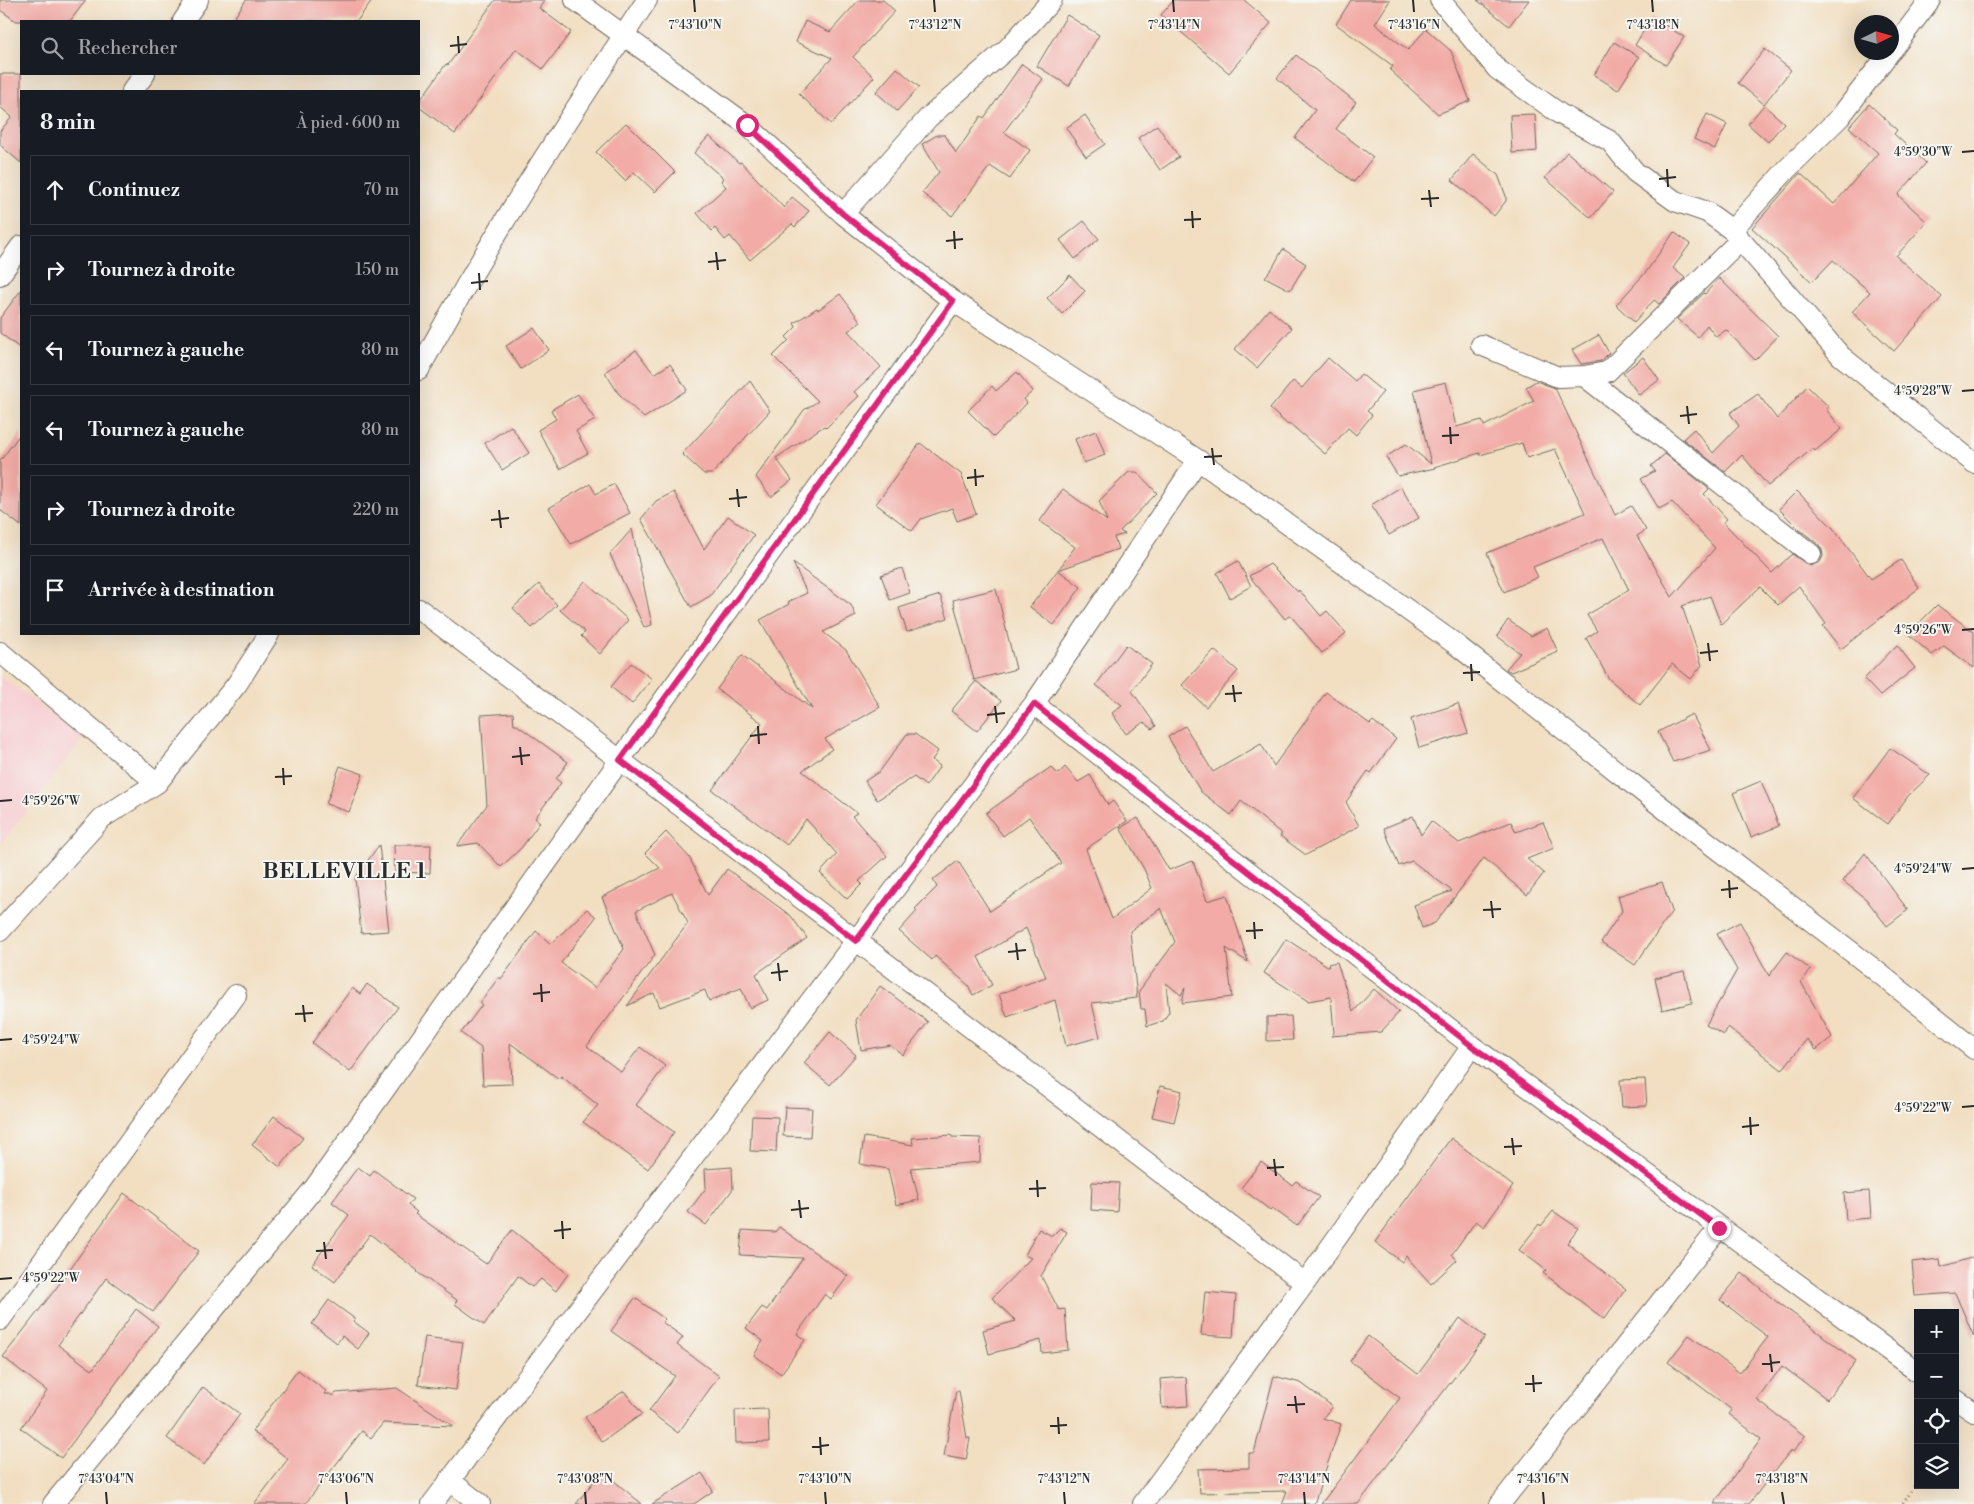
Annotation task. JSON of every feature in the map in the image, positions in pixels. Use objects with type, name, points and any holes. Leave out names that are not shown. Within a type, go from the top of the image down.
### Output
[{"type":"street","points":[[184,20],[198,0]]},
{"type":"street","points":[[575,0],[747,125],[843,214],[953,301],[1198,460],[1454,644],[1974,1049]]},
{"type":"street","points":[[420,368],[439,332],[549,148],[647,0]]},
{"type":"street","points":[[843,214],[928,118],[1008,48],[1052,0]]},
{"type":"street","points":[[1440,0],[1496,69],[1560,114],[1610,142],[1635,172],[1675,201],[1707,212],[1736,235],[1841,356],[1974,463]]},
{"type":"street","points":[[1899,41],[1930,0]]},
{"type":"street","points":[[1482,345],[1558,377],[1584,376],[1607,372],[1736,235],[1787,169],[1840,117],[1884,60]]},
{"type":"street","points":[[133,90],[144,75]]},
{"type":"street","points":[[0,275],[20,247]]},
{"type":"street","points":[[53,1504],[315,1187],[620,760],[953,301]]},
{"type":"street","points":[[1584,376],[1811,554]]},
{"type":"street","points":[[432,1504],[1034,704],[1198,460]]},
{"type":"street","points":[[420,610],[620,760],[1304,1283]]},
{"type":"street","points":[[0,932],[102,818],[157,783],[237,684],[268,635]]},
{"type":"street","points":[[0,652],[157,783]]},
{"type":"street","points":[[1034,704],[1472,1046],[1914,1369]]},
{"type":"street","points":[[0,1320],[236,995]]},
{"type":"street","points":[[1143,1504],[1304,1283],[1472,1046]]},
{"type":"street","points":[[1500,1504],[1719,1228]]},
{"type":"street","points":[[450,1480],[480,1504]]},
{"type":"path","points":[[1903,1504],[1914,1486]]},
{"type":"shaded area","points":[[0,676],[84,737],[0,845]]},
{"type":"building","points":[[0,0],[86,0],[71,20],[16,21],[0,10]]},
{"type":"building","points":[[246,0],[372,0],[358,20],[233,20]]},
{"type":"building","points":[[495,0],[545,0],[539,8],[571,32],[543,69],[516,49],[455,134],[420,108],[420,101],[446,64],[448,65]]},
{"type":"building","points":[[859,0],[883,0],[895,11],[853,57],[874,77],[831,124],[799,94],[832,58],[796,42],[805,21],[830,32]]},
{"type":"building","points":[[1174,0],[1244,0],[1271,23],[1229,73],[1161,15]]},
{"type":"building","points":[[1351,0],[1390,0],[1375,24],[1408,50],[1426,29],[1451,51],[1470,101],[1438,114],[1390,70],[1393,66],[1336,24]]},
{"type":"building","points":[[1477,0],[1529,0],[1509,26]]},
{"type":"building","points":[[1067,15],[1099,35],[1069,86],[1037,66]]},
{"type":"building","points":[[1652,17],[1684,37],[1666,65],[1635,45]]},
{"type":"building","points":[[1614,42],[1639,57],[1618,90],[1594,75]]},
{"type":"building","points":[[1765,49],[1791,70],[1764,104],[1738,83]]},
{"type":"building","points":[[1296,55],[1356,102],[1336,129],[1373,157],[1354,182],[1295,138],[1315,110],[1277,78]]},
{"type":"building","points":[[1022,64],[1043,79],[1004,132],[1030,150],[1010,179],[990,166],[952,216],[922,193],[939,172],[922,144],[937,135],[945,135],[956,153],[981,116],[984,118]]},
{"type":"building","points":[[897,68],[919,87],[897,111],[876,92]]},
{"type":"building","points":[[0,74],[20,74],[20,162],[0,145],[0,131],[12,117],[0,107]]},
{"type":"building","points":[[1869,104],[1897,130],[1894,134],[1926,163],[1898,195],[1927,222],[1896,256],[1942,297],[1894,351],[1852,312],[1870,292],[1833,260],[1812,282],[1752,228],[1800,173],[1834,204],[1878,153],[1849,127]]},
{"type":"building","points":[[1764,105],[1784,123],[1768,142],[1748,124]]},
{"type":"building","points":[[1535,114],[1537,151],[1512,153],[1510,115]]},
{"type":"building","points":[[1707,114],[1727,124],[1715,149],[1694,139]]},
{"type":"building","points":[[1085,115],[1105,144],[1086,157],[1066,128]]},
{"type":"building","points":[[626,123],[675,172],[655,192],[634,172],[625,181],[596,152]]},
{"type":"building","points":[[1157,125],[1179,157],[1160,170],[1138,138]]},
{"type":"building","points":[[709,136],[739,163],[741,162],[784,208],[792,197],[809,211],[795,227],[792,224],[750,260],[730,236],[725,240],[715,228],[712,231],[697,213],[726,187],[721,181],[723,178],[694,153]]},
{"type":"building","points":[[1567,152],[1613,192],[1591,218],[1545,178]]},
{"type":"building","points":[[1473,154],[1498,175],[1506,196],[1506,201],[1494,216],[1452,180]]},
{"type":"building","points":[[1084,221],[1099,239],[1075,259],[1060,240]]},
{"type":"building","points":[[1674,232],[1690,244],[1673,268],[1685,278],[1659,304],[1654,300],[1634,322],[1616,305],[1646,272]]},
{"type":"building","points":[[1283,249],[1306,264],[1290,290],[1265,277]]},
{"type":"building","points":[[1070,275],[1085,291],[1062,314],[1047,298]]},
{"type":"building","points":[[1719,278],[1778,336],[1755,360],[1726,330],[1716,337],[1707,325],[1698,337],[1677,319],[1705,294]]},
{"type":"building","points":[[20,291],[20,348],[0,333],[0,318]]},
{"type":"building","points":[[840,294],[861,322],[848,331],[881,367],[854,392],[859,396],[826,428],[824,426],[776,458],[792,480],[771,497],[756,477],[804,410],[818,401],[773,356],[789,340],[786,337],[796,327],[794,323],[817,308],[818,310]]},
{"type":"building","points":[[1269,309],[1292,328],[1257,368],[1235,349]]},
{"type":"building","points":[[534,328],[549,350],[521,369],[506,346]]},
{"type":"building","points":[[1599,335],[1609,353],[1601,361],[1581,364],[1572,350]]},
{"type":"building","points":[[636,350],[654,374],[670,364],[687,390],[644,418],[618,393],[605,372]]},
{"type":"building","points":[[1643,357],[1659,380],[1639,395],[1623,373]]},
{"type":"building","points":[[1328,358],[1355,381],[1361,374],[1383,392],[1367,411],[1372,415],[1356,435],[1348,428],[1325,454],[1270,409],[1293,381],[1302,388]]},
{"type":"building","points":[[1017,372],[1033,391],[1024,399],[1027,403],[994,437],[968,411],[992,386],[996,391]]},
{"type":"building","points":[[750,381],[770,411],[712,474],[704,474],[682,454]]},
{"type":"building","points":[[1536,381],[1555,388],[1615,515],[1631,506],[1646,530],[1637,536],[1672,597],[1715,548],[1672,502],[1659,509],[1641,479],[1655,471],[1651,466],[1665,454],[1709,489],[1704,494],[1727,519],[1723,522],[1772,573],[1792,554],[1810,566],[1820,562],[1823,556],[1819,545],[1779,509],[1797,491],[1833,528],[1871,579],[1901,560],[1919,588],[1841,649],[1823,626],[1826,624],[1799,586],[1778,605],[1760,587],[1721,624],[1710,596],[1682,606],[1702,665],[1691,679],[1672,664],[1640,705],[1609,679],[1586,638],[1597,631],[1587,615],[1629,590],[1603,538],[1533,567],[1538,577],[1504,592],[1487,553],[1585,513],[1555,449],[1527,458],[1522,443],[1480,455],[1480,453],[1435,468],[1398,476],[1386,457],[1406,444],[1431,464],[1414,390],[1446,382],[1456,427],[1482,420],[1484,426],[1534,401],[1526,387]]},
{"type":"building","points":[[1807,386],[1829,407],[1826,409],[1842,429],[1815,451],[1813,448],[1768,486],[1742,455],[1725,472],[1683,439],[1694,429],[1713,453],[1739,426],[1730,413],[1758,394],[1777,419]]},
{"type":"building","points":[[578,394],[595,420],[576,431],[588,453],[560,469],[538,430],[556,419],[551,410]]},
{"type":"building","points":[[511,426],[529,453],[502,470],[485,443]]},
{"type":"building","points":[[1096,431],[1105,455],[1084,463],[1075,439]]},
{"type":"building","points":[[20,434],[20,525],[0,510],[0,461]]},
{"type":"building","points":[[920,443],[961,474],[976,514],[957,521],[952,508],[921,519],[912,531],[876,504]]},
{"type":"building","points":[[1129,472],[1137,472],[1157,493],[1120,531],[1125,534],[1114,537],[1118,549],[1058,570],[1075,547],[1040,521],[1063,489],[1107,521],[1099,501]]},
{"type":"building","points":[[590,484],[596,494],[614,484],[630,513],[571,544],[549,508]]},
{"type":"building","points":[[1401,487],[1419,518],[1389,535],[1371,505]]},
{"type":"building","points":[[674,492],[704,549],[728,516],[754,535],[710,596],[691,607],[641,519],[656,501]]},
{"type":"building","points":[[632,529],[652,625],[644,627],[610,554]]},
{"type":"building","points":[[1238,561],[1251,586],[1230,598],[1217,573]]},
{"type":"building","points":[[793,563],[851,605],[856,616],[823,632],[846,650],[880,707],[825,739],[832,749],[802,771],[857,813],[852,816],[887,856],[859,881],[862,884],[847,899],[820,873],[837,854],[806,819],[787,845],[712,790],[762,723],[717,689],[742,655],[812,709],[760,620],[789,604],[788,602],[807,593]]},
{"type":"building","points":[[1270,564],[1298,592],[1299,590],[1321,616],[1327,611],[1346,633],[1322,653],[1290,615],[1285,619],[1249,576]]},
{"type":"building","points":[[902,568],[910,593],[890,600],[881,575]]},
{"type":"building","points":[[1058,570],[1081,587],[1054,625],[1030,607]]},
{"type":"building","points":[[585,581],[628,620],[600,654],[581,636],[585,632],[560,610]]},
{"type":"building","points":[[539,584],[557,605],[532,628],[513,608]]},
{"type":"building","points":[[996,589],[1016,669],[974,680],[953,600]]},
{"type":"building","points":[[940,595],[948,618],[907,632],[899,608]]},
{"type":"building","points":[[1937,605],[1974,632],[1974,668],[1944,646],[1932,655],[1908,634]]},
{"type":"building","points":[[1508,620],[1531,636],[1547,628],[1558,652],[1511,672],[1506,669],[1520,653],[1497,636]]},
{"type":"building","points":[[1126,645],[1152,664],[1132,691],[1156,726],[1152,729],[1144,722],[1126,734],[1112,713],[1122,705],[1096,685]]},
{"type":"building","points":[[1897,645],[1915,668],[1880,696],[1864,679]]},
{"type":"building","points":[[1214,650],[1238,671],[1206,707],[1182,685]]},
{"type":"building","points":[[631,663],[652,679],[632,704],[611,687]]},
{"type":"building","points":[[976,681],[1001,701],[977,731],[951,711]]},
{"type":"building","points":[[1326,692],[1370,724],[1373,721],[1396,739],[1371,773],[1368,771],[1346,802],[1359,826],[1306,855],[1280,836],[1282,834],[1241,801],[1231,815],[1201,792],[1168,737],[1185,726],[1213,772],[1261,744],[1274,766]]},
{"type":"building","points":[[1458,704],[1468,733],[1419,748],[1411,719]]},
{"type":"building","points":[[513,713],[514,725],[517,725],[568,762],[556,779],[561,783],[535,818],[540,822],[522,847],[501,867],[478,843],[457,846],[487,805],[481,715]]},
{"type":"building","points":[[1692,714],[1711,750],[1673,762],[1658,732]]},
{"type":"building","points":[[907,734],[915,734],[938,751],[932,760],[940,766],[926,786],[914,777],[877,800],[865,781],[880,771]]},
{"type":"building","points":[[1890,748],[1930,775],[1908,796],[1888,824],[1853,798]]},
{"type":"building","points":[[340,766],[363,774],[349,812],[326,804]]},
{"type":"building","points":[[1051,767],[1058,774],[1065,767],[1078,782],[1090,775],[1108,805],[1113,801],[1127,821],[1086,849],[1112,919],[1152,888],[1144,869],[1120,828],[1138,818],[1169,870],[1193,861],[1207,901],[1227,895],[1248,962],[1226,948],[1232,997],[1182,1003],[1185,988],[1181,995],[1166,983],[1169,1012],[1163,1021],[1147,1026],[1145,1009],[1141,1009],[1139,991],[1175,942],[1161,908],[1130,931],[1137,998],[1092,1003],[1100,1037],[1066,1046],[1055,1000],[1007,1017],[999,994],[1046,977],[1026,928],[978,957],[992,985],[973,995],[968,985],[935,956],[932,960],[899,931],[917,911],[915,909],[937,887],[933,880],[958,861],[990,911],[1061,863],[1029,817],[1003,836],[986,813]]},
{"type":"building","points":[[1761,781],[1779,826],[1751,837],[1733,793]]},
{"type":"building","points":[[1413,816],[1421,835],[1431,821],[1459,843],[1511,822],[1516,832],[1543,822],[1554,848],[1527,859],[1544,873],[1527,895],[1484,858],[1435,923],[1422,928],[1414,905],[1452,891],[1412,861],[1399,866],[1384,828]]},
{"type":"building","points":[[666,832],[689,857],[708,895],[727,869],[791,916],[807,938],[756,974],[768,1000],[750,1008],[741,988],[709,1001],[705,990],[660,1007],[654,993],[627,1006],[688,923],[672,893],[636,911],[655,955],[587,1046],[621,1072],[640,1047],[665,1066],[636,1105],[674,1132],[648,1169],[583,1122],[598,1105],[561,1076],[559,1079],[510,1043],[512,1084],[483,1085],[481,1048],[461,1033],[482,1005],[480,1003],[499,977],[501,979],[536,931],[551,944],[587,909],[596,917],[561,963],[595,988],[624,949],[602,897],[660,868],[645,853]]},
{"type":"building","points":[[379,845],[389,931],[361,933],[355,878]]},
{"type":"building","points":[[394,845],[431,845],[430,873],[395,872]]},
{"type":"building","points":[[1865,853],[1908,910],[1887,926],[1866,899],[1843,881]]},
{"type":"building","points":[[1662,882],[1672,911],[1635,965],[1601,942],[1622,911],[1618,896]]},
{"type":"building","points":[[1740,922],[1769,976],[1787,952],[1811,970],[1801,982],[1832,1037],[1816,1050],[1807,1039],[1782,1070],[1728,1027],[1724,1035],[1706,1025],[1737,970],[1717,934]]},
{"type":"building","points":[[1286,939],[1329,967],[1328,964],[1337,962],[1353,1012],[1374,989],[1399,1012],[1381,1032],[1331,1036],[1334,1033],[1331,997],[1308,1001],[1264,973]]},
{"type":"building","points":[[1684,971],[1692,1003],[1662,1010],[1655,978]]},
{"type":"building","points":[[367,984],[398,1007],[350,1072],[312,1043],[352,988],[360,994]]},
{"type":"building","points":[[880,986],[928,1022],[903,1055],[890,1045],[861,1050],[856,1020]]},
{"type":"building","points":[[1291,1016],[1293,1040],[1267,1041],[1267,1017]]},
{"type":"building","points":[[830,1032],[856,1055],[830,1085],[804,1063]]},
{"type":"building","points":[[1645,1079],[1647,1106],[1622,1107],[1620,1080]]},
{"type":"building","points":[[1160,1086],[1182,1091],[1174,1122],[1152,1117]]},
{"type":"building","points":[[785,1107],[812,1108],[810,1137],[783,1136]]},
{"type":"building","points":[[274,1116],[303,1138],[280,1167],[252,1145]]},
{"type":"building","points":[[752,1116],[778,1117],[776,1152],[750,1151]]},
{"type":"building","points":[[951,1135],[952,1137],[981,1138],[980,1162],[911,1168],[919,1200],[896,1205],[888,1169],[860,1164],[864,1137],[913,1145],[912,1138]]},
{"type":"building","points":[[1451,1138],[1513,1186],[1484,1227],[1476,1221],[1452,1254],[1457,1260],[1431,1284],[1406,1256],[1402,1262],[1375,1242]]},
{"type":"building","points":[[1261,1162],[1292,1185],[1296,1181],[1319,1197],[1297,1226],[1272,1208],[1270,1210],[1241,1188]]},
{"type":"building","points":[[358,1167],[370,1176],[374,1170],[413,1199],[408,1205],[417,1212],[415,1214],[486,1264],[512,1230],[568,1274],[556,1291],[541,1279],[532,1287],[518,1276],[484,1325],[455,1304],[457,1300],[417,1272],[370,1234],[335,1282],[312,1265],[349,1215],[332,1202]]},
{"type":"building","points":[[732,1167],[733,1189],[706,1225],[688,1212],[706,1188],[705,1169]]},
{"type":"building","points":[[1092,1182],[1119,1183],[1117,1212],[1091,1210]]},
{"type":"building","points":[[1869,1191],[1871,1218],[1846,1220],[1844,1193]]},
{"type":"building","points":[[124,1193],[199,1251],[153,1312],[106,1278],[58,1345],[92,1370],[136,1309],[158,1326],[61,1458],[21,1428],[47,1391],[3,1357],[57,1287]]},
{"type":"building","points":[[1553,1211],[1578,1228],[1567,1243],[1626,1289],[1604,1319],[1543,1273],[1546,1270],[1519,1250],[1539,1224],[1541,1226]]},
{"type":"building","points":[[779,1227],[848,1276],[831,1299],[825,1294],[797,1334],[805,1340],[781,1374],[754,1355],[763,1341],[746,1328],[762,1307],[767,1310],[803,1258],[740,1255],[742,1230],[775,1232]]},
{"type":"building","points":[[1060,1228],[1067,1232],[1041,1276],[1059,1310],[1065,1309],[1068,1350],[1042,1353],[1041,1340],[989,1354],[983,1330],[1016,1321],[992,1298],[1031,1258],[1025,1255],[1039,1229],[1052,1236]]},
{"type":"building","points":[[1974,1257],[1974,1337],[1955,1293],[1915,1296],[1912,1262],[1940,1259],[1941,1267]]},
{"type":"building","points":[[1742,1273],[1778,1303],[1856,1361],[1827,1399],[1782,1366],[1757,1400],[1805,1436],[1793,1452],[1791,1450],[1749,1504],[1714,1504],[1761,1439],[1729,1414],[1732,1410],[1668,1362],[1689,1335],[1740,1373],[1768,1337],[1720,1300]]},
{"type":"building","points":[[1205,1292],[1236,1295],[1233,1337],[1201,1335]]},
{"type":"building","points":[[635,1298],[665,1319],[662,1322],[683,1337],[677,1345],[719,1376],[678,1433],[649,1411],[675,1376],[611,1331]]},
{"type":"building","points":[[329,1300],[355,1319],[353,1321],[369,1333],[358,1349],[342,1336],[337,1343],[312,1324]]},
{"type":"building","points":[[1460,1318],[1485,1337],[1358,1504],[1321,1504],[1400,1398],[1350,1361],[1368,1336],[1418,1374]]},
{"type":"building","points":[[425,1337],[463,1342],[456,1390],[418,1385]]},
{"type":"building","points":[[298,1370],[326,1391],[324,1394],[333,1396],[336,1393],[397,1388],[453,1426],[383,1423],[371,1438],[362,1431],[305,1504],[254,1504],[288,1459],[252,1431]]},
{"type":"building","points":[[1274,1376],[1301,1383],[1332,1406],[1323,1418],[1341,1424],[1314,1504],[1282,1504],[1287,1491],[1200,1493],[1198,1469],[1249,1468],[1249,1453],[1254,1453]]},
{"type":"building","points":[[1186,1377],[1188,1406],[1162,1408],[1160,1379]]},
{"type":"building","points":[[203,1387],[240,1414],[204,1465],[167,1438]]},
{"type":"building","points":[[624,1391],[642,1414],[602,1442],[585,1417]]},
{"type":"building","points":[[956,1391],[959,1391],[967,1438],[970,1438],[966,1460],[944,1456]]},
{"type":"building","points":[[768,1409],[769,1442],[736,1443],[735,1410]]},
{"type":"building","points":[[602,1471],[642,1504],[576,1504]]},
{"type":"building","points":[[702,1473],[713,1491],[694,1504],[652,1504]]},
{"type":"district","name":"BELLEVILLE 1","points":[[345,872]]},
{"type":"route","points":[[747,125],[843,214],[953,301],[620,760],[856,941],[1034,704],[1472,1046],[1719,1228]]}]
